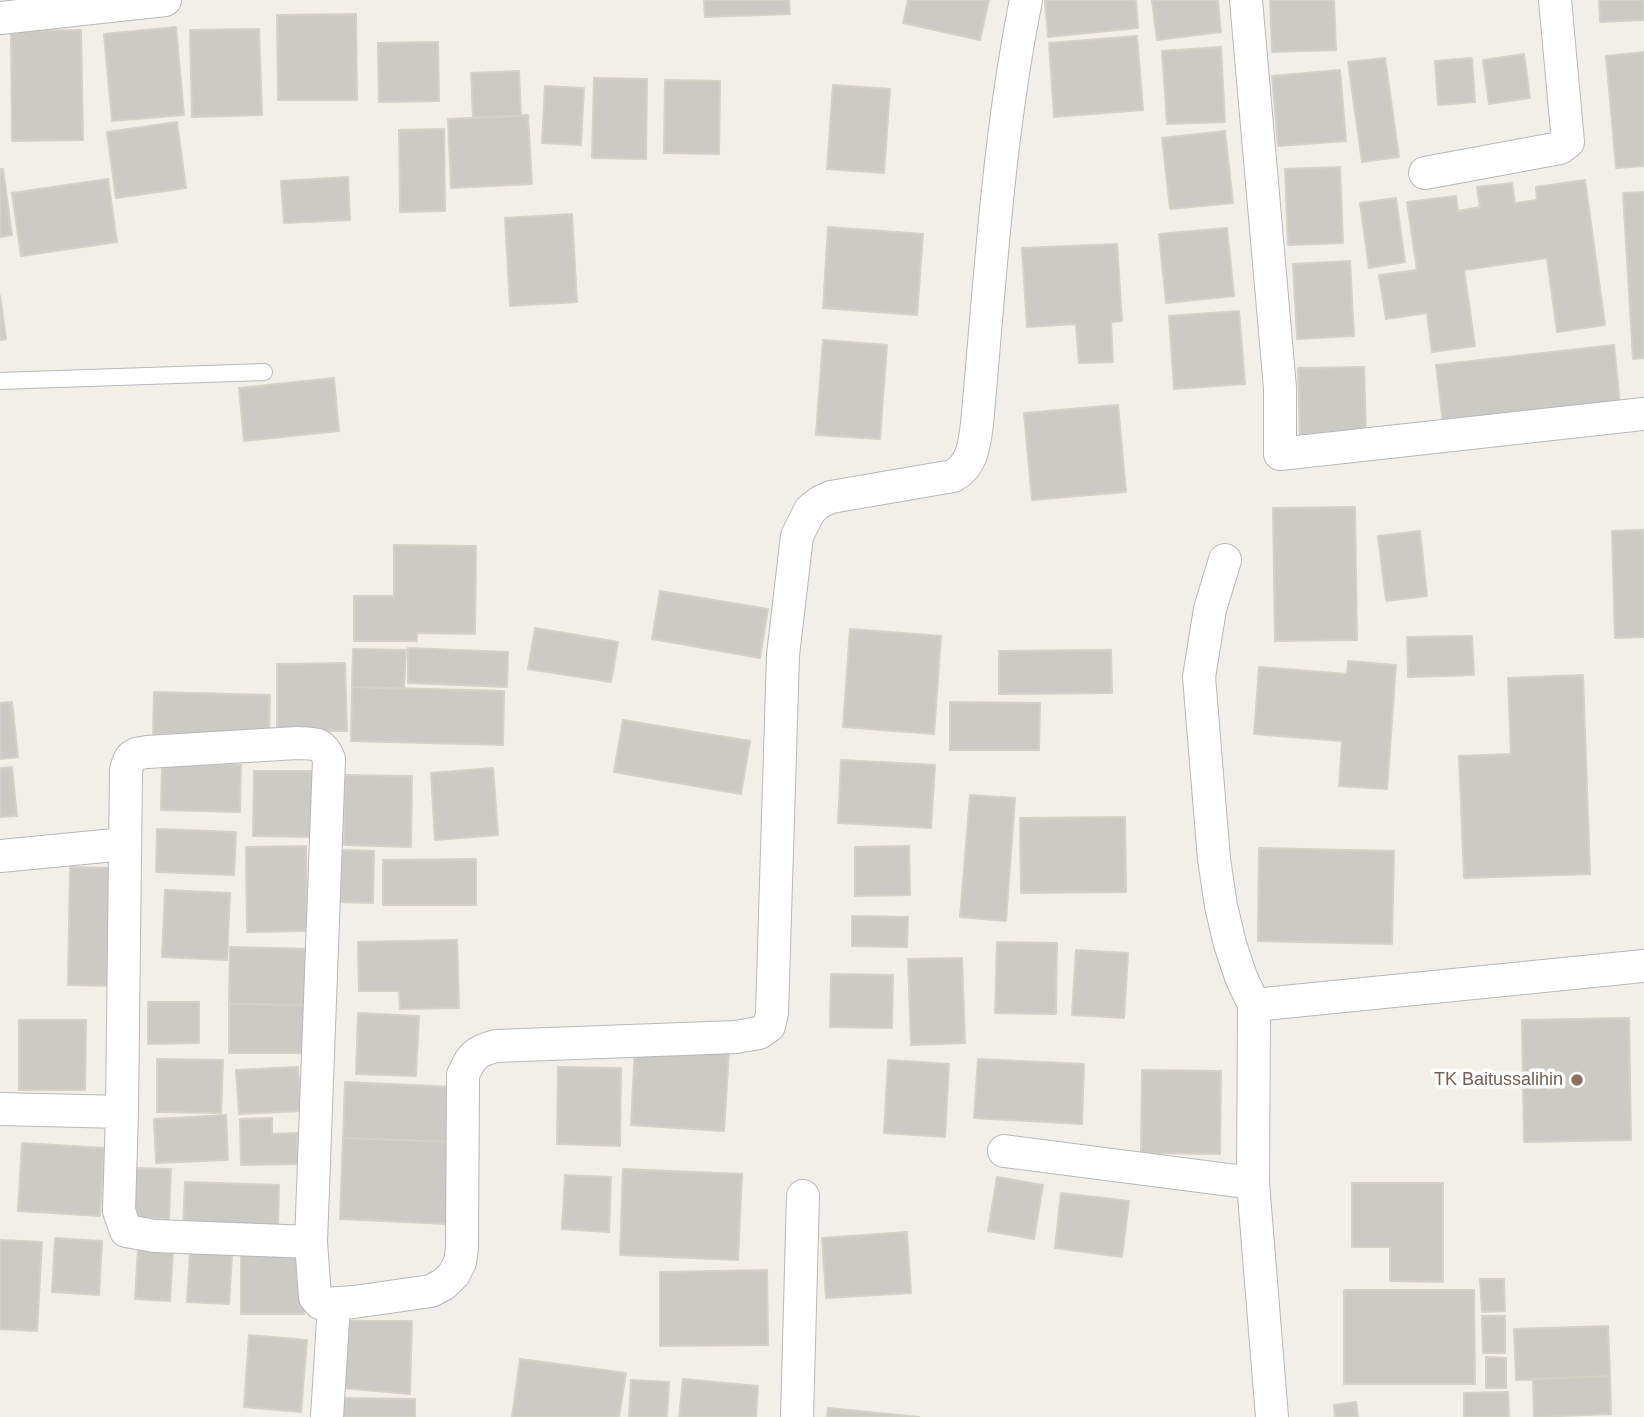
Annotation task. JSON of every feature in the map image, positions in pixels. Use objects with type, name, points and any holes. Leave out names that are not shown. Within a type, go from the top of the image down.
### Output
[{"type":"street","points":[[0,18],[165,0]]},
{"type":"street","points":[[311,1242],[155,1236],[126,1231],[119,1211],[126,770],[129,760],[134,754],[147,752],[297,743],[319,745],[326,750],[329,759],[311,1242],[315,1297],[320,1303],[334,1304],[432,1291],[454,1274],[460,1262],[462,1248],[463,1075],[474,1054],[496,1046],[736,1037],[759,1033],[769,1026],[772,1013],[783,655],[797,536],[810,510],[831,497],[953,475],[966,467],[974,446],[977,424],[1000,175],[1018,37],[1026,0]]},
{"type":"street","points":[[1246,0],[1280,388],[1280,454],[1644,414]]},
{"type":"street","points":[[1425,173],[1560,148],[1568,142],[1555,0]]},
{"type":"street","points":[[1225,560],[1210,609],[1199,677],[1214,859],[1221,906],[1237,966],[1254,1005],[1253,1183],[1272,1417]]},
{"type":"street","points":[[0,856],[125,844]]},
{"type":"street","points":[[1254,1005],[1644,966]]},
{"type":"street","points":[[0,1109],[122,1112]]},
{"type":"street","points":[[1004,1151],[1253,1183]]},
{"type":"street","points":[[797,1417],[803,1196]]},
{"type":"street","points":[[327,1417],[334,1304]]},
{"type":"lane","points":[[0,381],[264,372]]},
{"type":"building","points":[[704,0],[789,0],[790,14],[705,17]]},
{"type":"building","points":[[908,0],[989,0],[980,40],[903,23]]},
{"type":"building","points":[[1045,0],[1136,0],[1138,28],[1048,37]]},
{"type":"building","points":[[1152,0],[1218,0],[1221,32],[1157,40]]},
{"type":"building","points":[[1270,0],[1334,0],[1336,50],[1272,52]]},
{"type":"building","points":[[1599,0],[1644,0],[1644,20],[1600,22]]},
{"type":"building","points":[[356,14],[357,100],[278,100],[277,15]]},
{"type":"building","points":[[176,27],[184,115],[112,121],[104,34]]},
{"type":"building","points":[[259,29],[262,115],[192,117],[190,30]]},
{"type":"building","points":[[81,30],[83,140],[12,141],[11,31]]},
{"type":"building","points":[[1137,36],[1143,110],[1054,117],[1049,43]]},
{"type":"building","points":[[438,42],[439,101],[379,102],[378,43]]},
{"type":"building","points":[[1221,47],[1225,122],[1167,124],[1162,51]]},
{"type":"building","points":[[1644,52],[1644,166],[1616,168],[1606,56]]},
{"type":"building","points":[[1524,54],[1530,98],[1489,104],[1483,60]]},
{"type":"building","points":[[1385,58],[1399,157],[1362,162],[1348,62]]},
{"type":"building","points":[[1472,58],[1475,102],[1438,105],[1435,61]]},
{"type":"building","points":[[1340,70],[1346,141],[1278,146],[1272,76]]},
{"type":"building","points":[[519,71],[521,116],[473,118],[471,73]]},
{"type":"building","points":[[594,78],[647,79],[646,159],[592,158]]},
{"type":"building","points":[[665,80],[720,81],[719,154],[664,153]]},
{"type":"building","points":[[833,85],[890,89],[884,173],[827,169]]},
{"type":"building","points":[[545,86],[584,88],[581,145],[542,143]]},
{"type":"building","points":[[528,115],[532,184],[451,188],[448,119]]},
{"type":"building","points":[[177,122],[186,188],[116,198],[107,132]]},
{"type":"building","points":[[444,129],[445,211],[400,212],[399,130]]},
{"type":"building","points":[[1225,131],[1233,203],[1170,209],[1162,138]]},
{"type":"building","points":[[1340,167],[1343,243],[1288,245],[1285,169]]},
{"type":"building","points":[[0,169],[3,169],[12,235],[0,237]]},
{"type":"building","points":[[348,177],[350,220],[284,223],[281,181]]},
{"type":"building","points":[[108,179],[117,242],[21,256],[12,193]]},
{"type":"building","points":[[1585,180],[1605,325],[1557,332],[1547,258],[1464,270],[1475,346],[1432,352],[1427,313],[1386,319],[1379,275],[1417,270],[1407,202],[1456,196],[1458,211],[1480,207],[1477,187],[1512,183],[1515,203],[1537,200],[1536,187]]},
{"type":"building","points":[[1644,192],[1644,358],[1633,359],[1623,193]]},
{"type":"building","points":[[1396,198],[1405,262],[1369,268],[1360,203]]},
{"type":"building","points":[[572,214],[577,302],[510,306],[505,218]]},
{"type":"building","points":[[828,227],[923,234],[917,315],[823,308]]},
{"type":"building","points":[[1227,228],[1234,296],[1166,303],[1159,234]]},
{"type":"building","points":[[1117,244],[1122,321],[1111,322],[1113,362],[1079,363],[1076,324],[1027,327],[1022,248]]},
{"type":"building","points":[[1350,261],[1354,336],[1297,339],[1293,264]]},
{"type":"building","points":[[0,296],[6,339],[0,340]]},
{"type":"building","points":[[1239,311],[1245,384],[1174,389],[1169,316]]},
{"type":"building","points":[[823,340],[887,345],[880,439],[816,435]]},
{"type":"building","points":[[1614,345],[1620,404],[1443,424],[1436,365]]},
{"type":"building","points":[[1364,367],[1366,433],[1300,435],[1298,368]]},
{"type":"building","points":[[334,378],[339,431],[244,441],[239,388]]},
{"type":"building","points":[[1118,405],[1126,492],[1032,500],[1024,413]]},
{"type":"building","points":[[1355,507],[1357,640],[1275,641],[1273,508]]},
{"type":"building","points":[[1644,530],[1644,637],[1615,638],[1612,531]]},
{"type":"building","points":[[1420,531],[1427,596],[1386,601],[1378,536]]},
{"type":"building","points":[[394,545],[476,546],[475,634],[417,633],[417,641],[354,641],[354,596],[394,596]]},
{"type":"building","points":[[660,591],[768,609],[760,658],[652,639]]},
{"type":"building","points":[[535,628],[618,642],[611,682],[528,669]]},
{"type":"building","points":[[850,629],[941,636],[934,734],[843,727]]},
{"type":"building","points":[[1472,636],[1474,675],[1408,677],[1407,637]]},
{"type":"building","points":[[408,648],[508,652],[507,687],[408,683]]},
{"type":"building","points":[[353,649],[406,650],[404,689],[352,687]]},
{"type":"building","points":[[1111,650],[1112,693],[999,694],[999,651]]},
{"type":"building","points":[[1348,661],[1396,665],[1387,789],[1339,786],[1342,741],[1254,734],[1259,667],[1347,674]]},
{"type":"building","points":[[345,663],[347,731],[277,731],[277,664]]},
{"type":"building","points":[[1583,675],[1590,874],[1464,878],[1459,756],[1511,754],[1508,678]]},
{"type":"building","points":[[352,687],[504,691],[503,745],[351,741]]},
{"type":"building","points":[[154,692],[270,695],[269,736],[153,734]]},
{"type":"building","points":[[12,702],[18,757],[0,759],[0,703]]},
{"type":"building","points":[[950,702],[1040,703],[1039,750],[950,750]]},
{"type":"building","points":[[623,720],[750,741],[741,794],[614,772]]},
{"type":"building","points":[[841,760],[935,765],[931,828],[838,823]]},
{"type":"building","points":[[162,763],[241,765],[240,812],[161,810]]},
{"type":"building","points":[[12,767],[17,816],[0,817],[0,768]]},
{"type":"building","points":[[493,768],[498,835],[435,840],[431,773]]},
{"type":"building","points":[[254,771],[313,771],[312,837],[253,836]]},
{"type":"building","points":[[345,775],[412,776],[411,847],[344,845]]},
{"type":"building","points":[[970,795],[1015,798],[1006,921],[960,917]]},
{"type":"building","points":[[1125,817],[1126,892],[1021,893],[1020,818]]},
{"type":"building","points":[[157,829],[236,832],[234,875],[156,872]]},
{"type":"building","points":[[306,846],[307,931],[247,932],[246,847]]},
{"type":"building","points":[[909,846],[910,895],[855,896],[855,847]]},
{"type":"building","points":[[1259,848],[1394,851],[1392,944],[1258,941]]},
{"type":"building","points":[[339,850],[374,851],[373,903],[338,902]]},
{"type":"building","points":[[476,859],[476,905],[383,905],[383,860]]},
{"type":"building","points":[[70,867],[115,868],[114,986],[68,985]]},
{"type":"building","points":[[165,890],[230,893],[227,960],[162,957]]},
{"type":"building","points":[[852,916],[908,917],[907,947],[852,946]]},
{"type":"building","points":[[457,940],[459,1008],[400,1009],[399,991],[359,991],[358,942]]},
{"type":"building","points":[[997,942],[1057,943],[1056,1014],[995,1013]]},
{"type":"building","points":[[230,947],[312,949],[311,1005],[229,1004]]},
{"type":"building","points":[[1076,950],[1128,953],[1124,1018],[1072,1015]]},
{"type":"building","points":[[962,958],[965,1043],[911,1045],[908,959]]},
{"type":"building","points":[[831,974],[893,975],[892,1028],[830,1027]]},
{"type":"building","points":[[148,1002],[199,1002],[199,1043],[148,1044]]},
{"type":"building","points":[[229,1004],[311,1005],[310,1053],[229,1053]]},
{"type":"building","points":[[358,1013],[419,1016],[416,1076],[356,1074]]},
{"type":"building","name":"TK Baitussalihin","points":[[1629,1018],[1631,1140],[1524,1142],[1522,1020]]},
{"type":"building","points":[[19,1020],[86,1020],[85,1090],[19,1090]]},
{"type":"building","points":[[635,1046],[729,1052],[724,1131],[631,1125]]},
{"type":"building","points":[[157,1059],[223,1060],[221,1113],[157,1112]]},
{"type":"building","points":[[978,1059],[1084,1064],[1082,1124],[974,1118]]},
{"type":"building","points":[[888,1060],[949,1064],[945,1137],[884,1133]]},
{"type":"building","points":[[298,1067],[301,1111],[239,1114],[236,1070]]},
{"type":"building","points":[[558,1067],[621,1068],[620,1146],[557,1144]]},
{"type":"building","points":[[1142,1070],[1221,1071],[1220,1154],[1141,1153]]},
{"type":"building","points":[[345,1082],[454,1087],[452,1142],[343,1138]]},
{"type":"building","points":[[226,1115],[228,1160],[156,1163],[154,1119]]},
{"type":"building","points":[[272,1118],[272,1134],[297,1133],[298,1164],[241,1165],[240,1119]]},
{"type":"building","points":[[343,1138],[452,1142],[448,1224],[340,1219]]},
{"type":"building","points":[[22,1143],[104,1148],[100,1216],[18,1211]]},
{"type":"building","points":[[131,1168],[171,1169],[169,1219],[130,1218]]},
{"type":"building","points":[[623,1169],[742,1174],[738,1260],[620,1255]]},
{"type":"building","points":[[565,1175],[611,1177],[609,1232],[562,1229]]},
{"type":"building","points":[[997,1177],[1043,1185],[1034,1239],[988,1231]]},
{"type":"building","points":[[185,1182],[279,1185],[278,1230],[183,1227]]},
{"type":"building","points":[[1352,1183],[1443,1183],[1443,1282],[1390,1281],[1390,1247],[1352,1247]]},
{"type":"building","points":[[1061,1193],[1129,1201],[1122,1257],[1055,1248]]},
{"type":"building","points":[[907,1232],[911,1293],[826,1298],[822,1238]]},
{"type":"building","points":[[55,1238],[102,1241],[99,1295],[52,1292]]},
{"type":"building","points":[[0,1240],[42,1242],[37,1331],[0,1329]]},
{"type":"building","points":[[138,1248],[173,1250],[170,1301],[135,1299]]},
{"type":"building","points":[[190,1252],[232,1254],[229,1304],[187,1302]]},
{"type":"building","points":[[241,1255],[305,1256],[304,1314],[241,1314]]},
{"type":"building","points":[[767,1270],[768,1345],[660,1346],[660,1272]]},
{"type":"building","points":[[1480,1279],[1504,1279],[1505,1311],[1482,1312]]},
{"type":"building","points":[[1344,1290],[1474,1290],[1475,1384],[1344,1384]]},
{"type":"building","points":[[1482,1316],[1505,1316],[1505,1353],[1483,1353]]},
{"type":"building","points":[[343,1321],[412,1321],[410,1394],[342,1388]]},
{"type":"building","points":[[1608,1326],[1610,1376],[1516,1380],[1514,1329]]},
{"type":"building","points":[[249,1335],[307,1340],[301,1412],[244,1407]]},
{"type":"building","points":[[1486,1357],[1506,1358],[1506,1388],[1486,1388]]},
{"type":"building","points":[[520,1359],[626,1373],[619,1417],[512,1417]]},
{"type":"building","points":[[1610,1376],[1611,1414],[1534,1417],[1533,1379]]},
{"type":"building","points":[[683,1379],[758,1386],[756,1417],[679,1417]]},
{"type":"building","points":[[631,1380],[669,1382],[667,1417],[629,1417]]},
{"type":"building","points":[[1508,1392],[1509,1417],[1464,1417],[1464,1393]]},
{"type":"building","points":[[339,1398],[415,1399],[415,1417],[338,1417]]},
{"type":"building","points":[[1356,1402],[1358,1417],[1335,1417],[1334,1405]]},
{"type":"building","points":[[828,1408],[919,1417],[827,1417]]},
{"type":"place","name":"TK Baitussalihin","points":[[1577,1080]]}]
